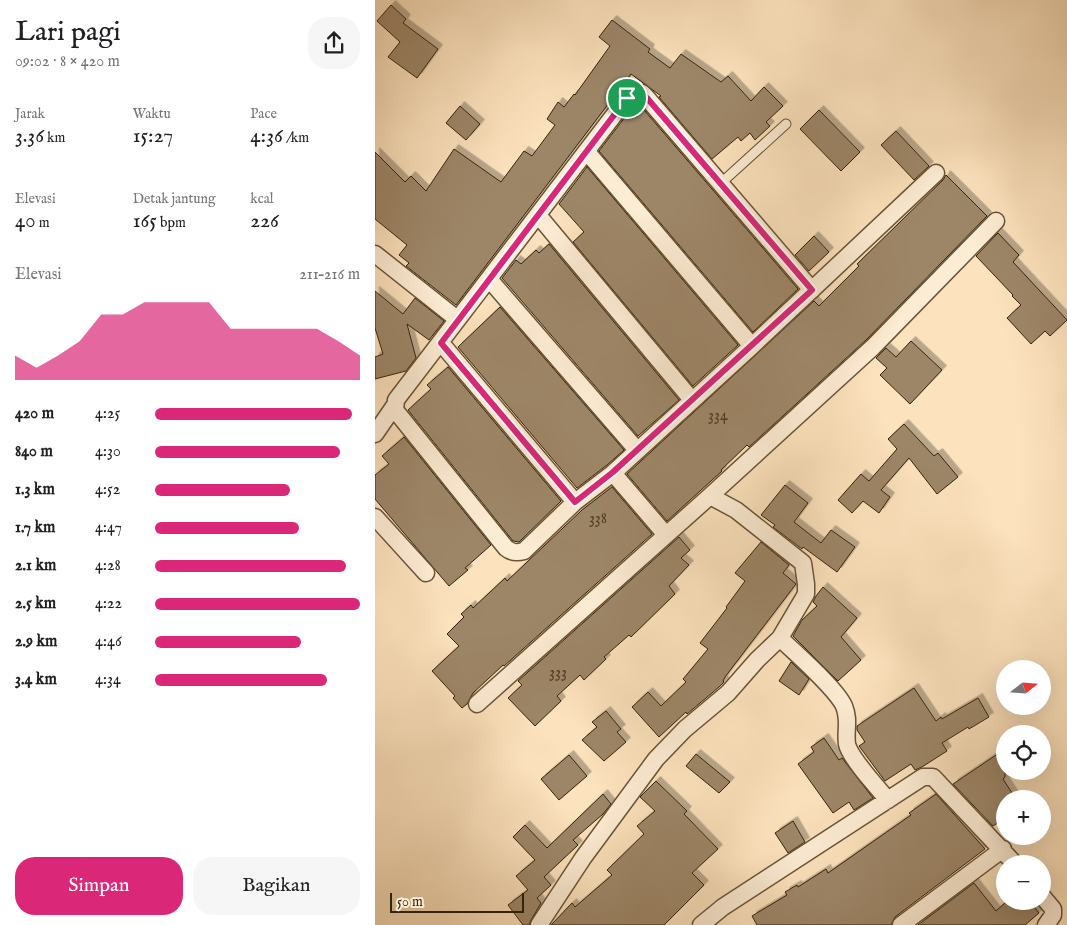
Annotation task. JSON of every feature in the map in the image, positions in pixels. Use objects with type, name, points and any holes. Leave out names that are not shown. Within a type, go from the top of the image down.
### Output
[{"type":"street","points":[[375,434],[397,400],[457,320],[627,98],[633,94],[641,93],[812,290]]},
{"type":"street","points":[[587,152],[752,346]]},
{"type":"street","points":[[395,405],[395,410],[399,416],[506,548],[511,552],[518,553],[524,551],[575,502],[613,472],[752,346],[936,173]]},
{"type":"street","points":[[538,215],[692,400]]},
{"type":"street","points":[[477,704],[710,496],[873,347],[996,222]]},
{"type":"street","points":[[375,254],[457,320]]},
{"type":"street","points":[[489,279],[637,450]]},
{"type":"street","points":[[441,343],[575,502]]},
{"type":"street","points":[[613,472],[666,534]]},
{"type":"street","points":[[539,925],[583,858],[656,759],[685,728],[729,693],[757,660],[780,638],[806,594],[803,563],[735,510],[710,496]]},
{"type":"street","points":[[375,517],[427,573]]},
{"type":"street","points":[[780,638],[834,692],[843,704],[849,722],[847,744],[855,758],[888,800]]},
{"type":"street","points":[[701,925],[723,907],[923,777],[933,777],[1008,855]]},
{"type":"street","points":[[901,925],[1003,849]]},
{"type":"street","points":[[1046,925],[1053,915],[1051,907]]},
{"type":"lane","points":[[720,184],[786,124]]},
{"type":"building","points":[[391,5],[406,19],[403,23],[438,49],[417,78],[388,57],[400,42],[377,21]]},
{"type":"building","points":[[612,20],[650,49],[648,52],[670,68],[681,54],[721,82],[728,76],[751,101],[764,87],[783,106],[766,122],[770,126],[755,140],[750,133],[741,141],[738,137],[712,159],[659,97],[661,96],[631,74],[456,305],[406,266],[409,263],[399,255],[407,245],[375,219],[375,152],[405,182],[411,176],[426,191],[454,149],[501,182],[524,151],[532,156],[555,125],[547,119],[558,102],[564,107],[575,95],[610,46],[599,37]]},
{"type":"building","points":[[460,106],[480,124],[466,140],[446,123]]},
{"type":"building","points":[[644,110],[798,289],[753,332],[599,151],[629,112],[636,117]]},
{"type":"building","points":[[819,110],[860,152],[841,171],[800,129]]},
{"type":"building","points":[[896,131],[929,166],[914,180],[881,145]]},
{"type":"building","points":[[587,167],[738,345],[693,386],[573,242],[584,232],[559,204]]},
{"type":"building","points":[[946,175],[987,216],[866,340],[749,447],[747,445],[722,471],[667,521],[627,474],[814,301],[819,306],[859,266],[857,264]]},
{"type":"building","points":[[998,233],[1019,255],[1013,262],[1067,320],[1050,336],[1045,331],[1031,344],[1007,318],[1021,305],[976,256]]},
{"type":"building","points":[[814,236],[829,252],[809,271],[795,255]]},
{"type":"building","points":[[549,244],[679,400],[638,436],[502,278],[516,260],[521,264],[536,250],[539,253]]},
{"type":"building","points":[[375,291],[403,314],[415,298],[444,321],[429,340],[407,324],[416,358],[406,371],[375,379],[375,357],[383,354],[375,328]]},
{"type":"building","points":[[500,307],[624,450],[577,488],[458,347]]},
{"type":"building","points":[[911,341],[942,370],[910,404],[880,375],[887,368],[876,358],[886,348],[896,357]]},
{"type":"building","points":[[448,367],[561,501],[519,542],[513,541],[408,410],[431,389],[427,385]]},
{"type":"building","points":[[904,424],[934,456],[938,453],[958,477],[937,494],[909,458],[881,490],[890,497],[879,513],[863,501],[852,513],[838,500],[861,474],[869,481],[897,449],[888,439]]},
{"type":"building","points":[[404,437],[491,545],[465,568],[468,570],[449,586],[375,499],[375,475],[389,464],[382,456]]},
{"type":"building","points":[[785,485],[808,503],[794,522],[821,543],[831,530],[855,547],[837,572],[803,547],[802,549],[773,527],[775,525],[761,515]]},
{"type":"building","points":[[612,487],[652,534],[503,665],[473,693],[467,704],[462,708],[453,698],[455,696],[432,671],[459,646],[447,634],[464,617],[461,614],[471,605],[473,608],[505,578],[507,581],[582,510]]},
{"type":"building","points":[[679,537],[690,550],[681,558],[689,565],[669,586],[675,594],[631,637],[629,635],[604,657],[606,659],[584,680],[580,675],[557,696],[561,701],[535,726],[508,698],[522,685],[518,681]]},
{"type":"building","points":[[761,542],[789,565],[783,573],[796,584],[725,677],[724,682],[687,714],[686,712],[659,737],[632,707],[648,692],[661,706],[686,682],[683,679],[708,649],[700,643],[745,581],[735,573]]},
{"type":"building","points":[[823,587],[857,618],[841,637],[861,660],[838,681],[793,636],[802,620],[817,606],[813,602]]},
{"type":"building","points":[[791,662],[809,679],[799,695],[779,681]]},
{"type":"building","points":[[914,688],[936,721],[978,698],[989,717],[942,743],[947,751],[922,767],[915,770],[911,764],[885,781],[859,746],[865,742],[857,730],[857,726]]},
{"type":"building","points":[[606,711],[621,729],[617,732],[626,742],[604,761],[582,740],[597,727],[592,722]]},
{"type":"building","points":[[824,738],[839,760],[842,758],[873,798],[854,810],[849,802],[833,813],[798,764],[814,752],[811,747]]},
{"type":"building","points":[[696,754],[730,782],[719,793],[686,766]]},
{"type":"building","points":[[569,755],[587,776],[559,800],[541,779]]},
{"type":"building","points":[[996,755],[996,780],[1004,780],[1010,790],[996,790],[996,824],[993,826],[953,784]]},
{"type":"building","points":[[656,781],[687,811],[684,814],[718,849],[692,873],[704,885],[664,925],[551,925],[572,903],[575,907],[612,875],[607,870],[644,834],[637,826],[655,811],[640,797]]},
{"type":"building","points":[[603,794],[611,804],[603,814],[573,840],[578,845],[544,877],[551,885],[537,898],[541,903],[529,925],[523,925],[508,905],[528,890],[516,876],[535,860],[513,837],[525,825],[547,848]]},
{"type":"building","points":[[936,794],[985,849],[895,917],[891,925],[757,925],[752,916],[787,895],[785,892],[797,885],[798,887],[826,869],[828,873],[911,815],[909,813]]},
{"type":"building","points":[[793,821],[805,842],[788,853],[775,833]]},
{"type":"building","points":[[974,883],[996,911],[1036,910],[1039,913],[1025,925],[918,925]]},
{"type":"route","points":[[641,93],[647,98],[812,290],[613,472],[575,502],[441,343],[627,98],[633,94],[641,93]]}]
